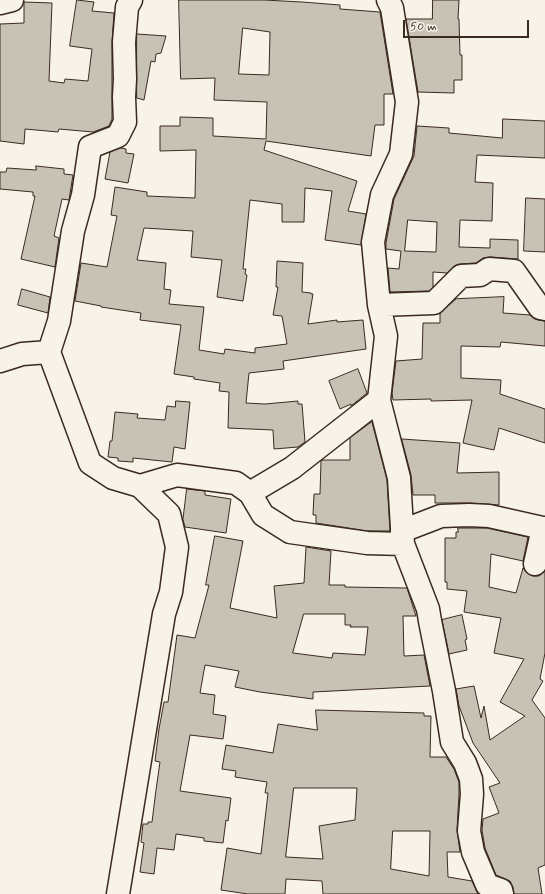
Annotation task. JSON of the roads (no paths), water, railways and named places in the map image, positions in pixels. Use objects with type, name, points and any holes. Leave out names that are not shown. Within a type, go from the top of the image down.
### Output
[{"type":"street","points":[[0,3],[12,0]]},
{"type":"street","points":[[118,894],[164,614],[171,592],[177,547],[168,514],[140,486],[113,478],[90,463],[49,352],[59,321],[73,232],[84,195],[90,147],[118,136],[125,122],[124,42],[127,7],[131,0]]},
{"type":"street","points":[[388,0],[392,8],[407,102],[401,154],[382,195],[373,242],[379,305],[386,336],[379,400],[399,478],[403,537],[428,609],[452,742],[465,763],[470,779],[472,794],[469,831],[473,852],[487,885],[501,890],[502,894]]},
{"type":"street","points":[[379,305],[434,303],[461,276],[480,275],[489,269],[514,270],[540,308],[545,309]]},
{"type":"street","points":[[0,361],[22,354],[49,352]]},
{"type":"street","points":[[250,493],[292,468],[379,400]]},
{"type":"street","points":[[140,486],[177,475],[236,483],[250,493],[263,515],[290,532],[367,543],[403,537],[441,516],[489,516],[544,528],[535,564]]}]
